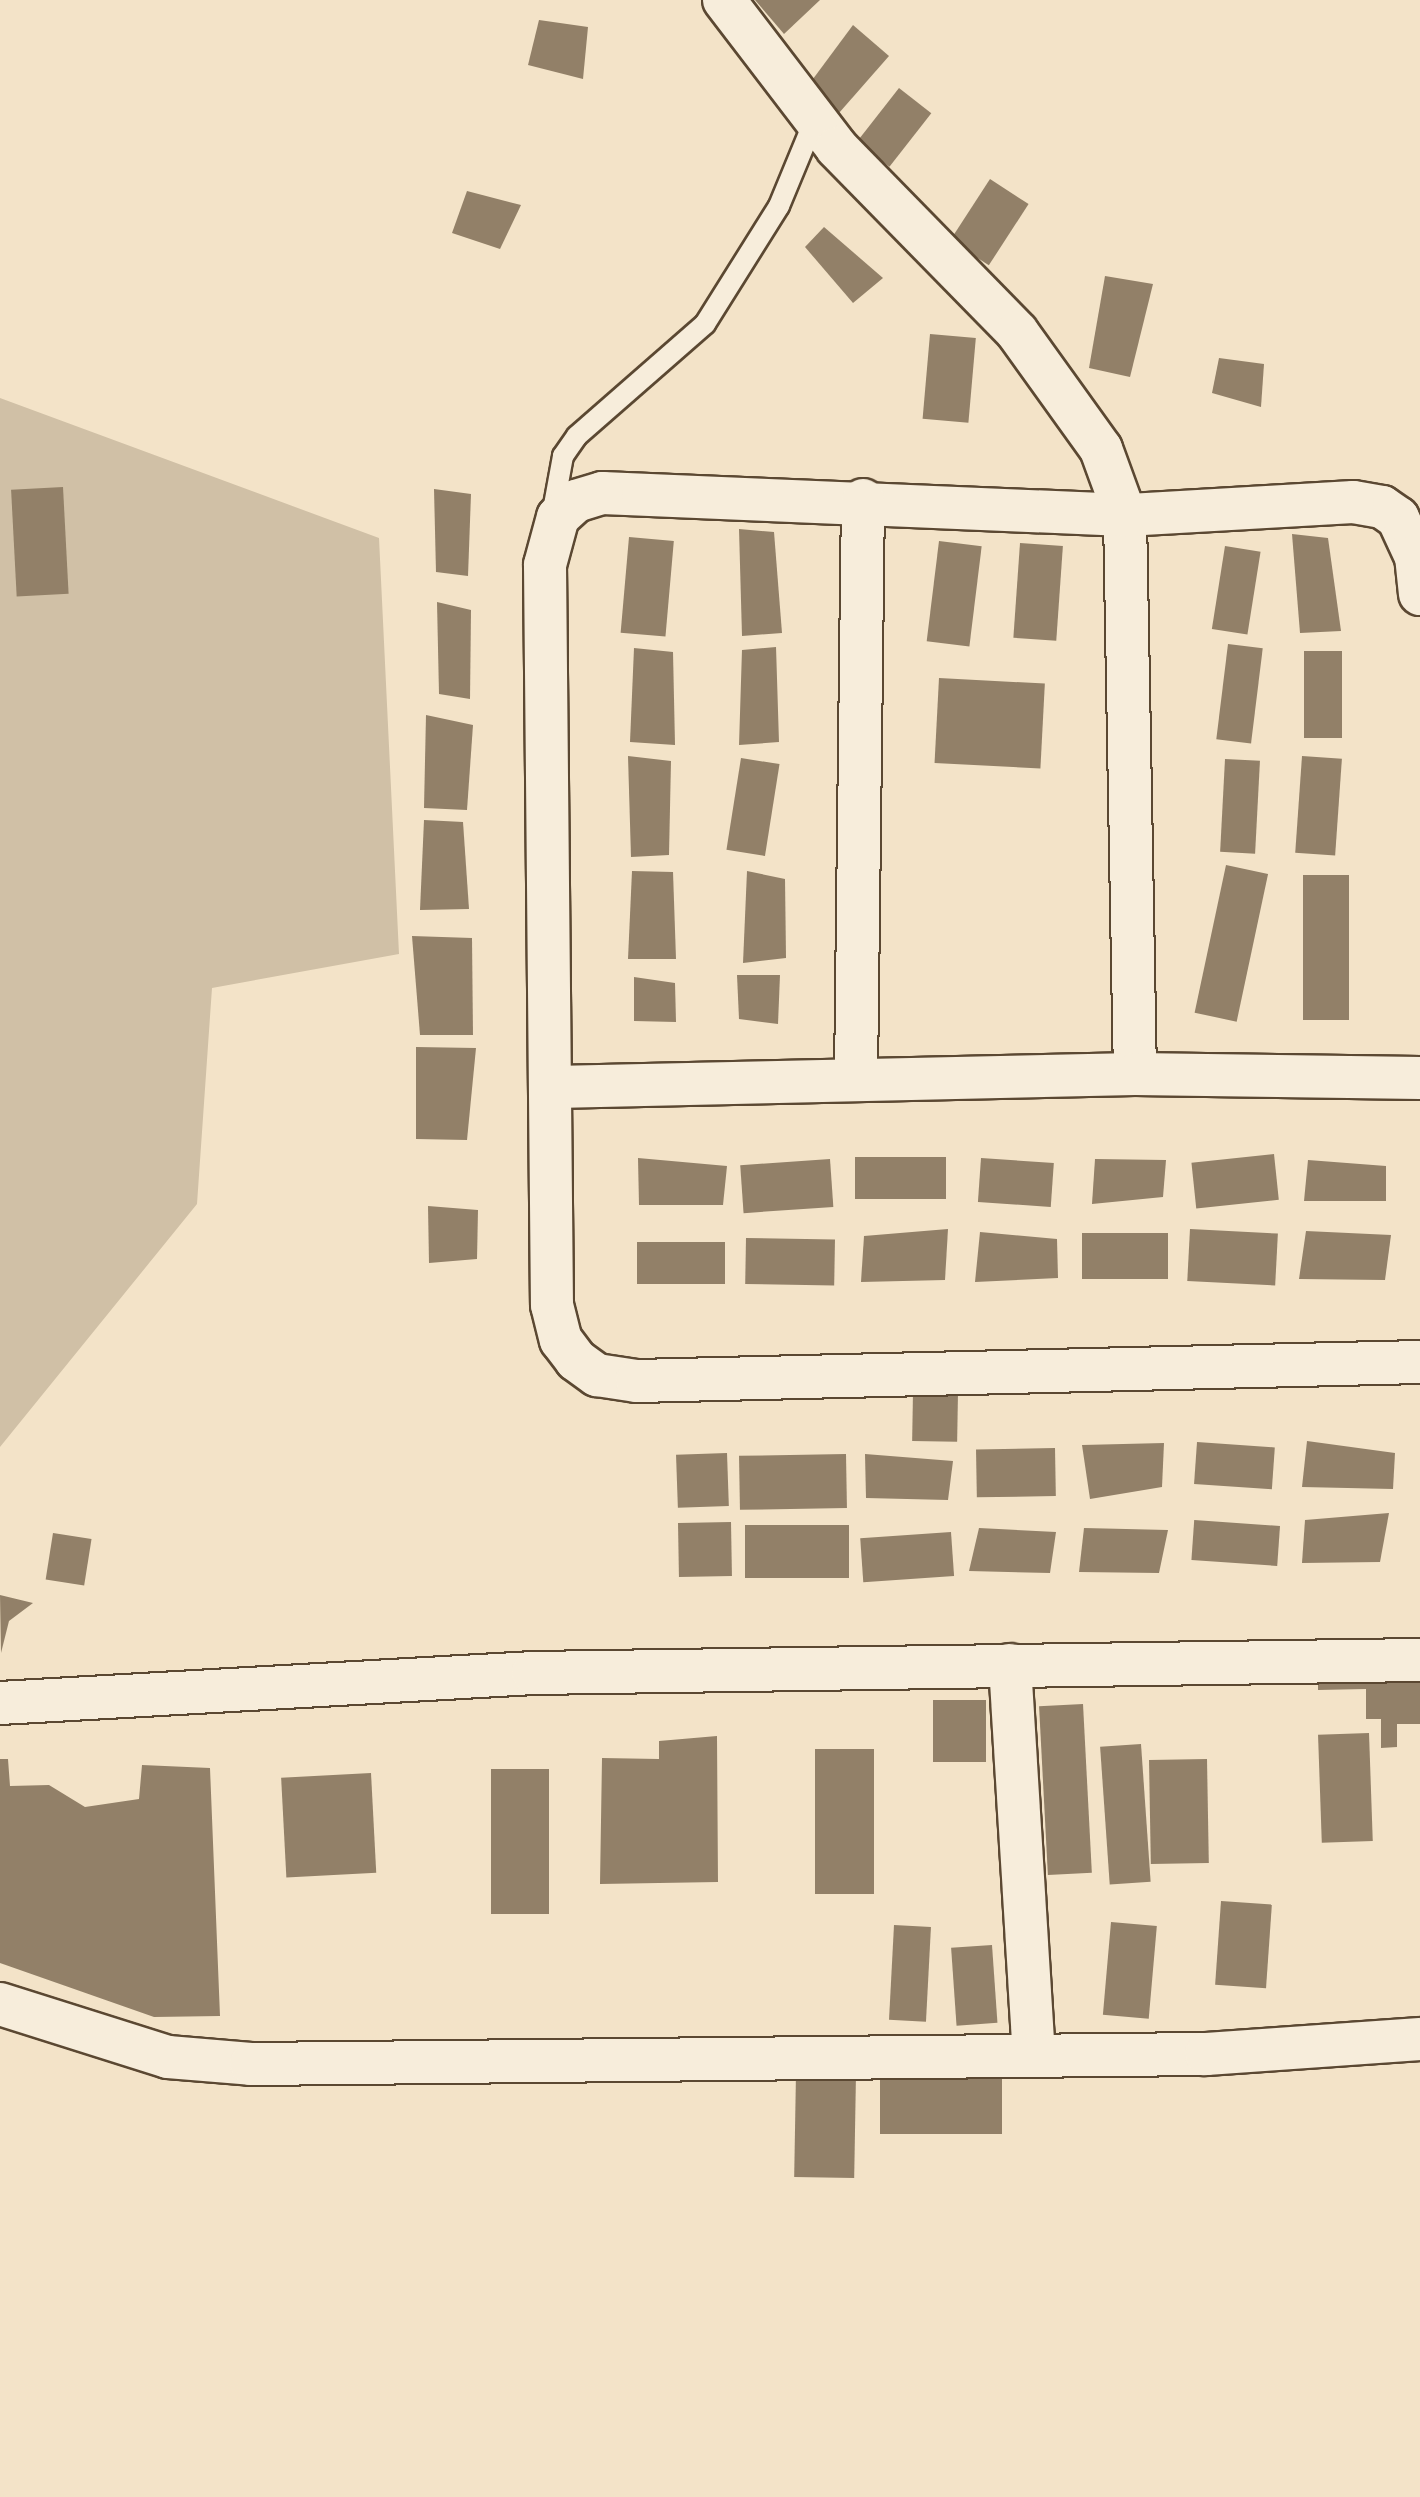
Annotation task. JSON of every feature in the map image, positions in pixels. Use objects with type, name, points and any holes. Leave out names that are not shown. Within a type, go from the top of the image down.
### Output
[{"type":"street","points":[[724,0],[815,119],[1017,332],[1081,413],[1125,515],[1135,1074]]},
{"type":"street","points":[[1420,594],[1407,534],[1382,507],[1353,502],[1125,515],[863,500],[602,493],[576,501],[548,540],[555,1087],[552,1305],[561,1340],[597,1375],[637,1381],[1420,1362]]},
{"type":"street","points":[[856,1078],[863,500]]},
{"type":"street","points":[[555,1087],[1135,1074],[1420,1078]]},
{"type":"street","points":[[0,1703],[533,1673],[1420,1660]]},
{"type":"street","points":[[1010,1665],[1034,2052]]},
{"type":"street","points":[[0,2004],[168,2057],[251,2064],[1034,2052],[1206,2054],[1420,2039]]},
{"type":"lane","points":[[548,540],[563,456],[577,436],[705,324],[779,206],[815,119]]},
{"type":"shaded area","points":[[0,398],[379,538],[399,954],[212,988],[197,1204],[0,1447]]},
{"type":"building","points":[[755,0],[820,0],[784,34]]},
{"type":"building","points":[[539,20],[588,27],[583,79],[528,65]]},
{"type":"building","points":[[853,25],[889,56],[839,113],[810,83]]},
{"type":"building","points":[[899,88],[931,113],[889,167],[857,142]]},
{"type":"building","points":[[990,179],[1029,204],[989,265],[950,240]]},
{"type":"building","points":[[467,191],[521,205],[500,249],[452,233]]},
{"type":"building","points":[[824,227],[883,278],[853,303],[805,247]]},
{"type":"building","points":[[1105,276],[1153,284],[1130,377],[1089,368]]},
{"type":"building","points":[[930,334],[976,338],[968,423],[923,419]]},
{"type":"building","points":[[1219,358],[1264,364],[1261,407],[1212,393]]},
{"type":"building","points":[[63,487],[69,594],[17,597],[11,490]]},
{"type":"building","points":[[434,489],[471,494],[468,576],[436,572]]},
{"type":"building","points":[[739,529],[774,532],[782,633],[742,636]]},
{"type":"building","points":[[1292,534],[1328,538],[1341,631],[1300,633]]},
{"type":"building","points":[[629,537],[674,541],[665,637],[621,633]]},
{"type":"building","points":[[939,541],[982,546],[969,646],[927,641]]},
{"type":"building","points":[[1020,543],[1063,546],[1056,641],[1013,638]]},
{"type":"building","points":[[1225,546],[1261,552],[1247,635],[1212,629]]},
{"type":"building","points":[[437,602],[471,610],[470,699],[439,694]]},
{"type":"building","points":[[1228,644],[1263,648],[1251,744],[1216,739]]},
{"type":"building","points":[[776,647],[779,742],[739,745],[742,650]]},
{"type":"building","points":[[634,648],[673,652],[675,745],[630,742]]},
{"type":"building","points":[[1304,651],[1342,651],[1342,738],[1304,738]]},
{"type":"building","points":[[939,678],[1045,684],[1040,768],[935,763]]},
{"type":"building","points":[[426,715],[473,725],[467,810],[424,808]]},
{"type":"building","points":[[628,756],[671,761],[669,855],[631,857]]},
{"type":"building","points":[[1302,756],[1342,759],[1335,856],[1295,853]]},
{"type":"building","points":[[741,758],[780,764],[765,856],[726,850]]},
{"type":"building","points":[[1225,759],[1260,761],[1255,854],[1220,852]]},
{"type":"building","points":[[424,820],[463,822],[469,909],[420,910]]},
{"type":"building","points":[[1226,865],[1268,874],[1237,1022],[1195,1013]]},
{"type":"building","points":[[632,871],[673,872],[676,959],[628,959]]},
{"type":"building","points":[[747,871],[785,879],[786,958],[743,963]]},
{"type":"building","points":[[1303,875],[1349,875],[1349,1020],[1303,1020]]},
{"type":"building","points":[[412,936],[472,938],[473,1035],[420,1035]]},
{"type":"building","points":[[737,975],[780,975],[778,1024],[739,1019]]},
{"type":"building","points":[[634,977],[675,983],[676,1022],[634,1021]]},
{"type":"building","points":[[416,1047],[476,1048],[467,1140],[416,1139]]},
{"type":"building","points":[[1274,1154],[1279,1200],[1196,1208],[1191,1163]]},
{"type":"building","points":[[855,1157],[946,1157],[946,1199],[855,1199]]},
{"type":"building","points":[[638,1158],[727,1166],[723,1205],[639,1205]]},
{"type":"building","points":[[981,1158],[1054,1163],[1051,1207],[978,1202]]},
{"type":"building","points":[[830,1159],[833,1207],[744,1213],[740,1165]]},
{"type":"building","points":[[1095,1159],[1166,1160],[1163,1197],[1092,1204]]},
{"type":"building","points":[[1308,1160],[1386,1166],[1386,1201],[1304,1201]]},
{"type":"building","points":[[428,1206],[478,1210],[477,1259],[429,1263]]},
{"type":"building","points":[[948,1229],[945,1280],[861,1282],[864,1236]]},
{"type":"building","points":[[1190,1229],[1278,1234],[1275,1286],[1187,1281]]},
{"type":"building","points":[[1306,1231],[1391,1235],[1385,1280],[1299,1279]]},
{"type":"building","points":[[980,1232],[1057,1239],[1058,1278],[975,1282]]},
{"type":"building","points":[[1082,1233],[1168,1233],[1168,1279],[1082,1279]]},
{"type":"building","points":[[746,1238],[835,1240],[834,1286],[745,1284]]},
{"type":"building","points":[[637,1242],[725,1242],[725,1284],[637,1284]]},
{"type":"building","points":[[913,1392],[958,1393],[957,1442],[912,1441]]},
{"type":"building","points":[[1307,1441],[1395,1453],[1393,1489],[1302,1487]]},
{"type":"building","points":[[1197,1442],[1275,1447],[1272,1489],[1194,1484]]},
{"type":"building","points":[[1164,1443],[1162,1487],[1090,1499],[1082,1445]]},
{"type":"building","points":[[1055,1448],[1056,1496],[977,1497],[976,1449]]},
{"type":"building","points":[[727,1453],[729,1506],[678,1508],[676,1455]]},
{"type":"building","points":[[846,1454],[847,1508],[740,1510],[739,1456]]},
{"type":"building","points":[[865,1454],[953,1461],[948,1500],[866,1498]]},
{"type":"building","points":[[1389,1513],[1380,1562],[1302,1563],[1305,1520]]},
{"type":"building","points":[[1194,1520],[1280,1526],[1277,1566],[1191,1560]]},
{"type":"building","points":[[731,1522],[732,1576],[679,1577],[678,1523]]},
{"type":"building","points":[[745,1525],[849,1525],[849,1578],[745,1578]]},
{"type":"building","points":[[979,1528],[1056,1532],[1050,1573],[969,1571]]},
{"type":"building","points":[[1084,1528],[1168,1530],[1159,1573],[1079,1572]]},
{"type":"building","points":[[951,1532],[954,1576],[863,1582],[860,1538]]},
{"type":"building","points":[[53,1533],[92,1539],[84,1586],[46,1579]]},
{"type":"building","points":[[0,1595],[33,1603],[9,1621],[1,1653]]},
{"type":"building","points":[[1318,1660],[1420,1668],[1420,1724],[1397,1724],[1397,1747],[1381,1748],[1381,1719],[1366,1719],[1366,1689],[1318,1690]]},
{"type":"building","points":[[933,1700],[986,1700],[986,1762],[933,1762]]},
{"type":"building","points":[[1083,1704],[1092,1873],[1048,1875],[1039,1706]]},
{"type":"building","points":[[1369,1733],[1373,1841],[1322,1843],[1318,1735]]},
{"type":"building","points":[[717,1736],[718,1882],[600,1884],[602,1758],[659,1759],[659,1741]]},
{"type":"building","points":[[1141,1744],[1151,1882],[1110,1885],[1100,1747]]},
{"type":"building","points":[[815,1749],[874,1749],[874,1894],[815,1894]]},
{"type":"building","points":[[0,1759],[8,1759],[10,1786],[49,1785],[85,1807],[139,1799],[142,1765],[210,1768],[220,2016],[154,2017],[0,1963]]},
{"type":"building","points":[[1207,1759],[1209,1863],[1151,1864],[1149,1760]]},
{"type":"building","points":[[491,1769],[549,1769],[549,1914],[491,1914]]},
{"type":"building","points":[[371,1773],[376,1873],[286,1878],[281,1778]]},
{"type":"building","points":[[1221,1901],[1272,1905],[1266,1988],[1215,1985]]},
{"type":"building","points":[[1111,1922],[1157,1926],[1149,2019],[1103,2015]]},
{"type":"building","points":[[894,1925],[931,1927],[926,2022],[889,2020]]},
{"type":"building","points":[[992,1945],[997,2023],[957,2026],[951,1948]]},
{"type":"building","points":[[796,2073],[856,2074],[854,2178],[794,2177]]},
{"type":"building","points":[[880,2075],[1002,2075],[1002,2134],[880,2134]]}]
